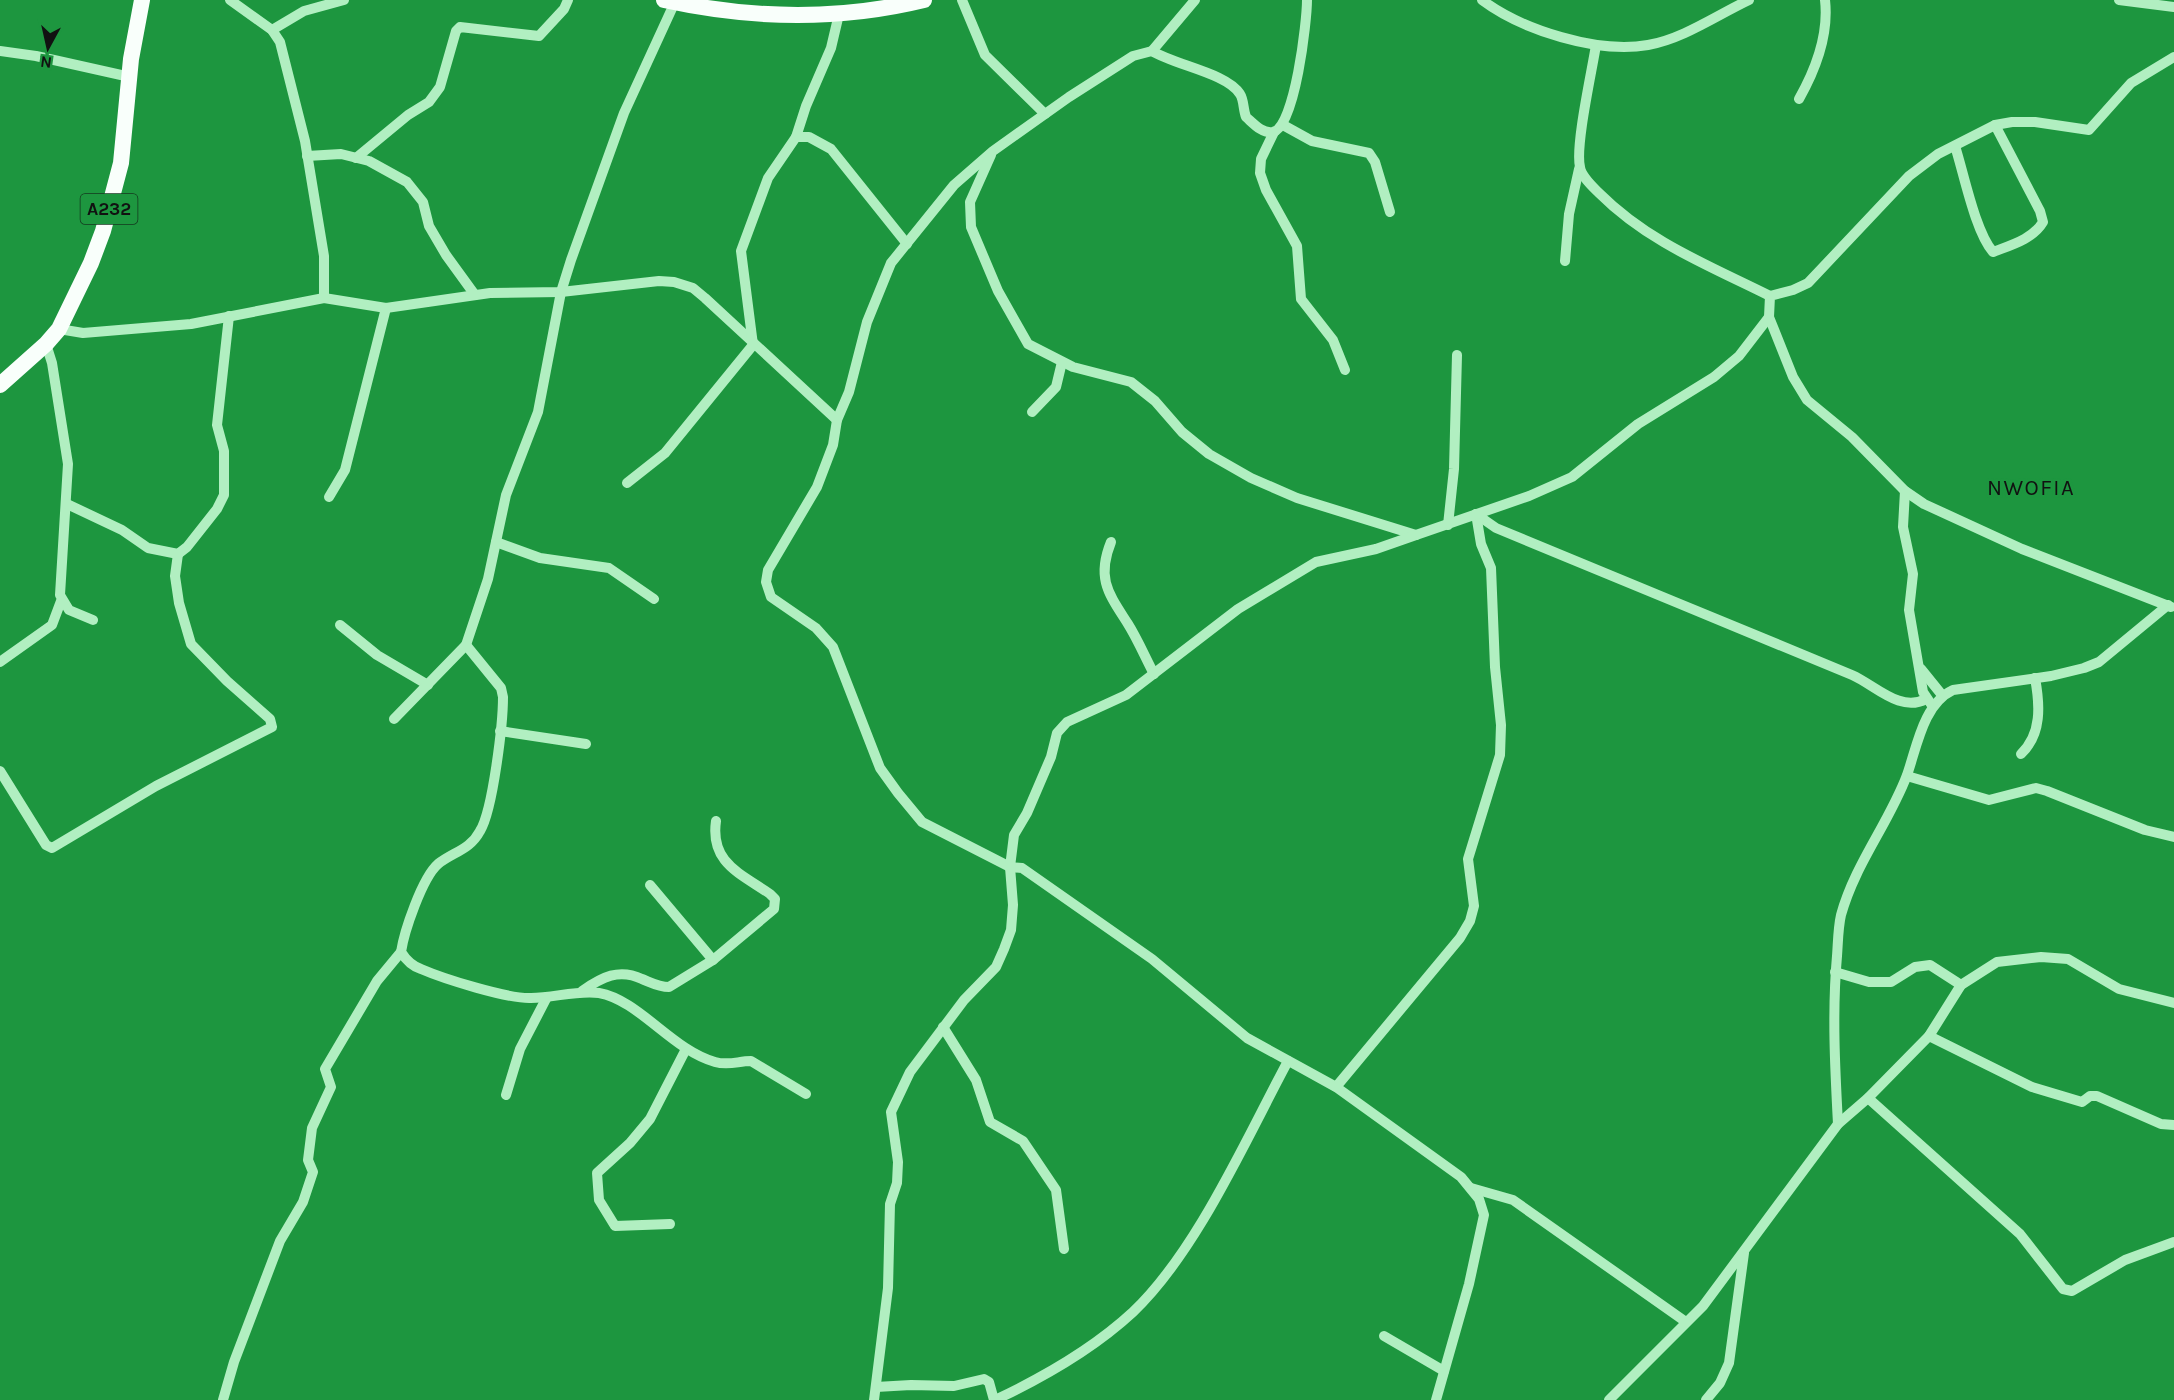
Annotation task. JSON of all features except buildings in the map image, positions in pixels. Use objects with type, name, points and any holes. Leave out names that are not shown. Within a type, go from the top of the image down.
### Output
[{"type":"main road","name":"A232","points":[[0,385],[46,344],[59,329],[91,263],[113,196],[125,131],[130,77],[142,0]]},
{"type":"main road","points":[[670,1],[741,13],[839,14],[924,0]]},
{"type":"street","points":[[230,0],[272,30],[280,42],[296,100],[307,156],[324,256],[324,298]]},
{"type":"street","points":[[272,30],[304,11],[344,0]]},
{"type":"street","points":[[356,158],[408,115],[429,102],[440,87],[456,30],[460,27],[539,36],[564,9],[568,0]]},
{"type":"street","points":[[962,0],[985,55],[1045,114]]},
{"type":"street","points":[[1195,0],[1152,51],[1133,56],[1045,114],[993,151],[954,184],[891,263],[867,322],[849,392],[837,420],[833,446],[817,487],[768,570],[766,582],[771,597],[816,628],[833,647],[880,768],[922,822],[1010,867],[1022,868],[1152,959],[1246,1038],[1336,1087],[1461,1177],[1471,1188],[1479,1199],[1484,1215],[1469,1284],[1436,1400]]},
{"type":"street","points":[[1307,0],[1306,26],[1297,78],[1278,128],[1261,159],[1260,173],[1266,190],[1297,246],[1301,299],[1333,340],[1345,370]]},
{"type":"street","points":[[1482,0],[1540,32],[1596,45],[1647,45],[1679,34],[1749,0]]},
{"type":"street","points":[[1799,99],[1819,58],[1826,21],[1825,0]]},
{"type":"street","points":[[2120,0],[2174,7]]},
{"type":"street","points":[[394,719],[466,645],[488,579],[506,495],[538,412],[561,292],[624,113],[670,1]]},
{"type":"street","points":[[627,483],[665,453],[753,345],[741,251],[768,178],[796,137],[806,106],[831,48],[839,14]]},
{"type":"street","points":[[1565,261],[1569,214],[1580,168],[1580,145],[1596,45]]},
{"type":"street","points":[[0,51],[36,56],[130,77]]},
{"type":"street","points":[[1152,51],[1166,60],[1202,72],[1236,88],[1242,97],[1245,117],[1264,131],[1278,128],[1312,141],[1369,153],[1375,162],[1390,212]]},
{"type":"street","points":[[1580,168],[1617,211],[1658,242],[1770,296],[1808,283],[1909,176],[1938,154],[1995,125],[2035,122],[2089,130],[2098,117],[2131,83],[2174,57]]},
{"type":"street","points":[[1955,146],[1982,233],[1990,248],[1993,252],[2018,242],[2038,230],[2043,222],[1995,125]]},
{"type":"street","points":[[796,137],[809,137],[831,149],[907,244]]},
{"type":"street","points":[[993,151],[970,202],[971,227],[1003,301],[1028,344],[1062,362],[1131,382],[1155,401],[1182,432],[1209,454],[1251,478],[1297,498],[1416,535]]},
{"type":"street","points":[[307,156],[341,154],[383,166],[407,182],[423,202],[429,226],[475,295]]},
{"type":"street","points":[[59,329],[83,333],[131,331],[324,298],[386,308],[475,295],[561,292],[674,282],[693,288],[837,420]]},
{"type":"street","points":[[1770,296],[1769,316],[1793,377],[1807,400],[1852,436],[1905,491],[1924,504],[2022,549],[2171,607]]},
{"type":"street","points":[[329,497],[345,470],[386,308]]},
{"type":"street","points":[[0,771],[46,845],[57,847],[156,786],[272,727],[270,719],[227,681],[191,644],[179,603],[176,576],[178,554],[187,547],[217,509],[224,495],[224,451],[217,425],[229,316]]},
{"type":"street","points":[[874,1400],[888,1288],[890,1204],[897,1183],[898,1162],[891,1112],[910,1071],[964,1000],[996,967],[1004,949],[1011,930],[1013,905],[1010,867],[1014,835],[1043,775],[1057,733],[1067,722],[1126,695],[1238,609],[1316,562],[1376,549],[1529,496],[1572,477],[1638,424],[1714,377],[1738,356],[1769,316]]},
{"type":"street","points":[[0,662],[52,625],[61,601],[61,548],[68,504],[68,464],[52,363],[46,344]]},
{"type":"street","points":[[1448,525],[1454,469],[1457,355]]},
{"type":"street","points":[[1032,412],[1056,387],[1062,362]]},
{"type":"street","points":[[1838,1124],[1836,972],[1841,916],[1851,887],[1907,776],[1930,703],[1920,677],[1921,669],[1909,610],[1913,574],[1903,527],[1905,491]]},
{"type":"street","points":[[68,504],[122,530],[148,548],[178,554]]},
{"type":"street","points":[[1476,514],[1496,528],[1858,678],[1898,700],[1917,704],[1930,703],[1942,695],[1966,687],[2035,678],[2100,662],[2171,607]]},
{"type":"street","points":[[1336,1087],[1460,938],[1470,921],[1474,906],[1468,859],[1500,755],[1501,724],[1495,667],[1491,568],[1481,544],[1476,514]]},
{"type":"street","points":[[496,542],[540,558],[609,568],[654,599]]},
{"type":"street","points":[[1110,542],[1105,557],[1104,580],[1112,601],[1128,624],[1154,674]]},
{"type":"street","points":[[61,601],[69,610],[93,620]]},
{"type":"street","points":[[340,625],[377,655],[428,685]]},
{"type":"street","points":[[224,1400],[234,1362],[280,1241],[303,1202],[313,1173],[309,1160],[312,1128],[331,1087],[325,1069],[377,981],[401,952],[428,877],[438,865],[462,852],[481,831],[489,811],[503,710],[501,688],[466,645]]},
{"type":"street","points":[[1921,669],[1942,695]]},
{"type":"street","points":[[2021,754],[2028,747],[2036,732],[2039,696],[2035,678]]},
{"type":"street","points":[[500,731],[586,744]]},
{"type":"street","points":[[1907,776],[1989,800],[2036,788],[2047,790],[2145,830],[2174,837]]},
{"type":"street","points":[[582,991],[608,976],[627,973],[661,987],[669,987],[712,960],[770,913],[775,903],[770,894],[724,863],[714,834],[716,821]]},
{"type":"street","points":[[650,885],[712,960]]},
{"type":"street","points":[[401,952],[406,960],[420,969],[508,995],[530,999],[582,991],[602,994],[620,1002],[686,1049],[714,1062],[731,1065],[751,1061],[806,1094]]},
{"type":"street","points":[[1609,1400],[1702,1306],[1838,1124],[1868,1098],[1929,1036],[1961,985],[1997,962],[2050,957],[2068,959],[2119,988],[2174,1003]]},
{"type":"street","points":[[1836,972],[1869,982],[1891,982],[1916,966],[1930,965],[1961,985]]},
{"type":"street","points":[[506,1095],[520,1049],[547,997]]},
{"type":"street","points":[[944,1027],[976,1080],[990,1122],[1023,1141],[1056,1190],[1064,1249]]},
{"type":"street","points":[[1929,1036],[2032,1087],[2082,1102],[2090,1096],[2097,1096],[2161,1124],[2174,1125]]},
{"type":"street","points":[[670,1224],[615,1226],[599,1200],[597,1173],[630,1143],[650,1119],[686,1049]]},
{"type":"street","points":[[876,1387],[911,1384],[954,1386],[984,1379],[989,1382],[995,1400],[1033,1382],[1067,1362],[1133,1312],[1196,1231],[1288,1061]]},
{"type":"street","points":[[1868,1098],[2020,1234],[2062,1289],[2072,1291],[2125,1260],[2174,1242]]},
{"type":"street","points":[[1471,1188],[1513,1200],[1686,1322]]},
{"type":"street","points":[[1707,1400],[1720,1383],[1729,1363],[1744,1250]]},
{"type":"street","points":[[1384,1336],[1444,1371]]},
{"type":"district","name":"NWOFIA","points":[[2031,487]]}]
